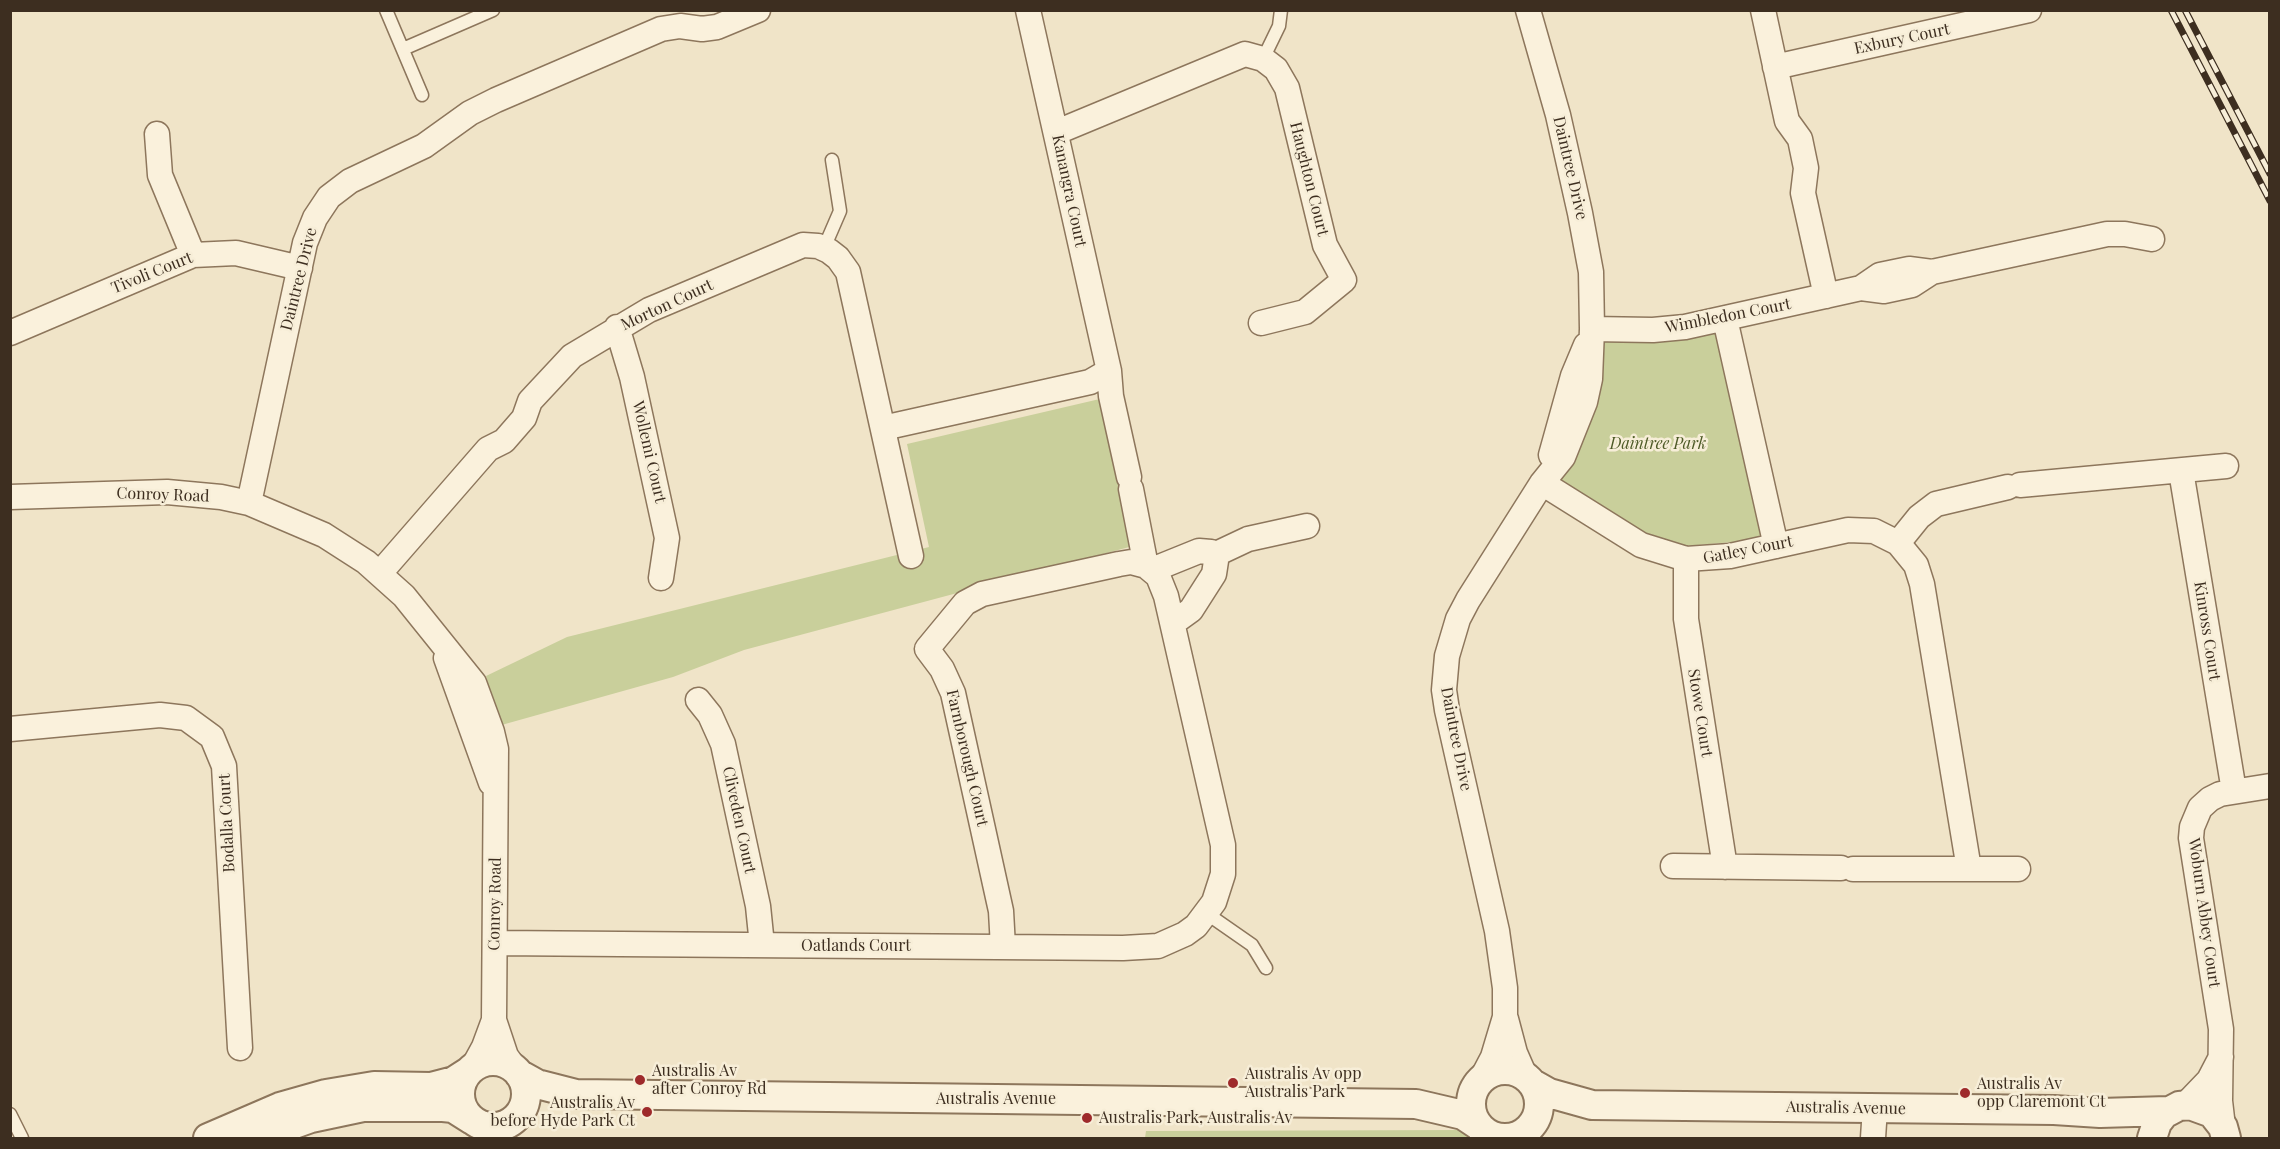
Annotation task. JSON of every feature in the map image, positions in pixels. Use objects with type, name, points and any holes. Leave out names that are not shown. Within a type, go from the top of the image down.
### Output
[{"type":"street","name":"Daintree Drive","points":[[249,503],[300,268],[315,218],[329,197],[350,181],[424,146],[470,113],[652,33],[680,18],[702,29],[717,27],[758,10]]},
{"type":"street","name":"Kanangra Court","points":[[1028,10],[1109,371],[1111,396],[1130,483]]},
{"type":"street","name":"Daintree Drive","points":[[1528,10],[1558,115],[1591,272],[1593,329],[1590,379],[1585,402],[1563,457],[1542,483],[1458,619],[1451,636],[1445,673],[1447,710],[1501,952],[1505,1017],[1512,1045],[1529,1080]]},
{"type":"street","points":[[1763,10],[1787,121],[1800,139],[1806,168],[1803,193],[1826,296]]},
{"type":"street","name":"Exbury Court","points":[[1775,67],[2029,10]]},
{"type":"street","points":[[1057,132],[1245,54],[1263,59]]},
{"type":"street","name":"Haughton Court","points":[[1260,323],[1305,312],[1344,280],[1325,245],[1287,88],[1276,69],[1263,59]]},
{"type":"street","points":[[157,134],[160,175],[193,255]]},
{"type":"street","name":"Wimbledon Court","points":[[1593,329],[1670,330],[1861,288],[1884,291],[1912,285],[1932,272],[2107,234],[2125,234],[2152,239]]},
{"type":"street","name":"Morton Court","points":[[380,573],[488,449],[504,441],[524,418],[530,401],[572,356],[617,327],[649,310],[803,245],[824,249]]},
{"type":"street","points":[[824,249],[838,258],[848,272],[911,556]]},
{"type":"street","name":"Tivoli Court","points":[[10,333],[193,255],[236,253],[300,268]]},
{"type":"street","points":[[1725,319],[1776,546]]},
{"type":"street","name":"Wollemi Court","points":[[617,327],[632,377],[667,538],[661,578]]},
{"type":"street","points":[[883,428],[1090,382],[1109,371]]},
{"type":"street","points":[[1898,543],[1919,517],[1936,504],[2014,486],[2226,466]]},
{"type":"street","name":"Kinross Court","points":[[2181,471],[2234,791]]},
{"type":"street","name":"Oatlands Court","points":[[495,943],[1123,948],[1158,946],[1185,934],[1206,913],[1220,888],[1223,874],[1223,845],[1173,623],[1162,584],[1149,568],[1130,483]]},
{"type":"street","name":"Gatley Court","points":[[1542,483],[1641,545],[1686,559],[1713,559],[1861,529],[1887,536],[1898,543],[1916,565],[1922,584],[1969,869]]},
{"type":"street","name":"Conroy Road","points":[[10,497],[167,492],[221,497],[249,503],[324,534],[380,573],[411,604],[474,683],[496,749],[494,1020],[506,1056],[518,1072]]},
{"type":"street","points":[[1214,555],[1248,539],[1307,526]]},
{"type":"street","points":[[1149,568],[1189,553],[1206,551],[1214,555],[1217,567],[1214,574],[1191,610],[1173,623]]},
{"type":"street","name":"Stowe Court","points":[[1686,559],[1685,604],[1689,640],[1725,867]]},
{"type":"street","name":"Farnborough Court","points":[[1002,947],[1001,911],[953,693],[942,669],[927,649],[965,603],[982,594],[1131,562],[1149,568]]},
{"type":"street","name":"Cliveden Court","points":[[698,700],[710,715],[723,744],[758,906],[762,945]]},
{"type":"street","name":"Bodalla Court","points":[[10,729],[160,715],[186,718],[212,737],[224,766],[240,1048]]},
{"type":"street","name":"Woburn Abbey Court","points":[[2226,1134],[2221,1111],[2221,1029],[2191,838],[2192,827],[2200,808],[2210,800],[2234,791],[2270,786]]},
{"type":"street","points":[[1673,866],[2018,869]]},
{"type":"street","name":"Daintree Drive","points":[[1480,1080],[1493,1057],[1505,1017]]},
{"type":"street","name":"Conroy Road","points":[[470,1070],[484,1047],[494,1020]]},
{"type":"street","points":[[2152,1138],[2157,1123],[2209,1080],[2221,1057]]},
{"type":"street","points":[[208,1138],[280,1107],[326,1094],[374,1086],[431,1087],[454,1081],[484,1062],[503,1063],[518,1072],[526,1097],[524,1107],[515,1119],[502,1126],[482,1128],[453,1108],[363,1107],[311,1118],[255,1138]]},
{"type":"street","points":[[470,1070],[461,1083],[460,1096],[463,1109],[482,1128]]},
{"type":"street","points":[[1501,1070],[1516,1071],[1529,1080],[1537,1093],[1539,1109],[1524,1133],[1510,1138],[1499,1138],[1482,1130],[1470,1106],[1473,1090],[1480,1080],[1501,1070]]},
{"type":"street","name":"Australis Avenue","points":[[518,1072],[537,1084],[576,1094],[1416,1104],[1463,1115],[1482,1130]]},
{"type":"street","name":"Australis Avenue","points":[[1416,1104],[1480,1080]]},
{"type":"street","name":"Australis Avenue","points":[[1529,1080],[1549,1093],[1592,1105],[2054,1110],[2100,1113],[2176,1108]]},
{"type":"street","name":"Australis Avenue","points":[[515,1119],[576,1094]]},
{"type":"street","name":"Australis Avenue","points":[[1524,1133],[1546,1119],[1592,1105]]},
{"type":"street","points":[[1873,1138],[1875,1108]]},
{"type":"street","points":[[2176,1108],[2207,1109],[2226,1134]]},
{"type":"street","name":"Australis Avenue","points":[[2100,1113],[2144,1138]]},
{"type":"lane","points":[[386,10],[422,95]]},
{"type":"lane","points":[[403,50],[493,10]]},
{"type":"lane","points":[[1263,59],[1279,26],[1281,10]]},
{"type":"lane","points":[[824,249],[840,211],[832,160]]},
{"type":"lane","points":[[1206,913],[1252,945],[1266,968]]},
{"type":"lane","points":[[10,1114],[22,1138]]},
{"type":"green space","name":"Daintree Park","points":[[1718,330],[1768,539],[1662,548],[1558,480],[1602,337]]},
{"type":"green space","points":[[1104,398],[1133,546],[744,650],[673,677],[498,726],[486,676],[567,637],[929,547],[907,444]]},
{"type":"green space","points":[[1462,1130],[1469,1138],[1145,1138],[1146,1131]]},
{"type":"railway","points":[[2171,10],[2270,201]]},
{"type":"railway","points":[[2185,10],[2270,174]]},
{"type":"place","name":"Australis Av after Conroy Rd","points":[[640,1080]]},
{"type":"place","name":"Australis Av opp Australis Park","points":[[1233,1083]]},
{"type":"place","name":"Australis Av opp Claremont Ct","points":[[1965,1093]]},
{"type":"place","name":"Australis Av before Hyde Park Ct","points":[[647,1112]]},
{"type":"place","name":"Australis Park, Australis Av","points":[[1087,1118]]}]
